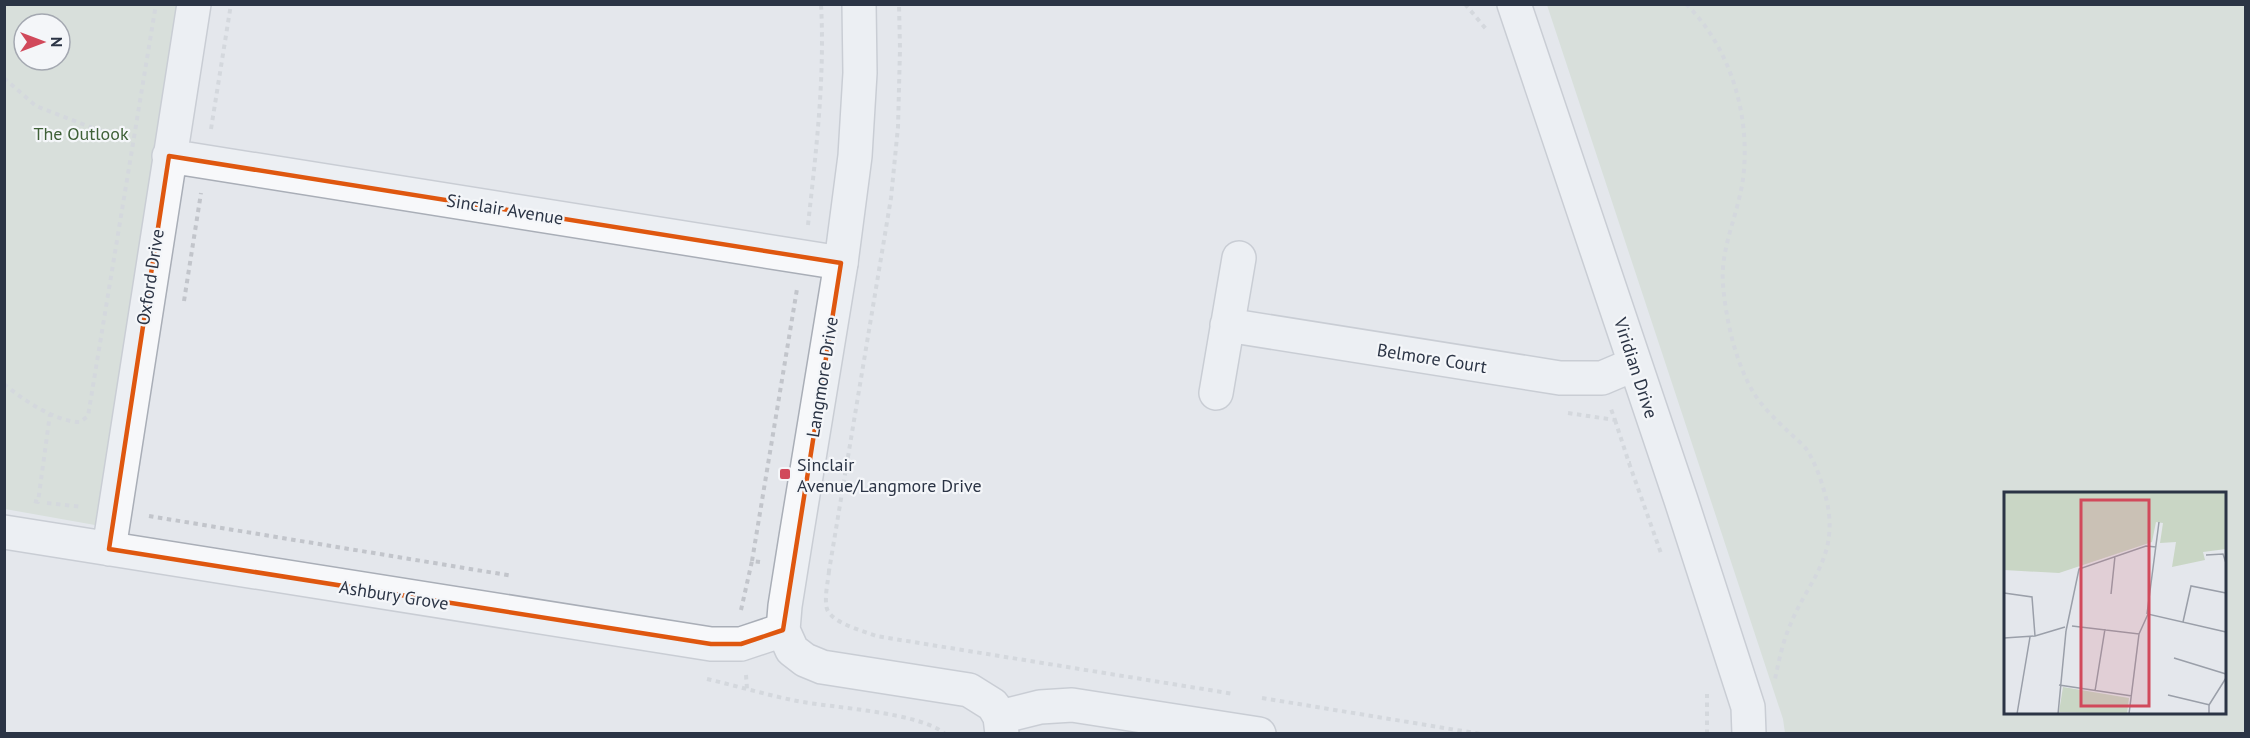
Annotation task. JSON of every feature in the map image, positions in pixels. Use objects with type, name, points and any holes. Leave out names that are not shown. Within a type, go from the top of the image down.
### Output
[{"type":"street","name":"Oxford Drive","points":[[109,549],[194,4]]},
{"type":"street","name":"Langmore Drive","points":[[783,630],[841,263],[855,156],[860,73],[859,4]]},
{"type":"street","name":"Viridian Drive","points":[[1514,4],[1748,707],[1749,734]]},
{"type":"street","name":"Sinclair Avenue","points":[[169,156],[841,263]]},
{"type":"street","points":[[1216,393],[1239,258]]},
{"type":"street","name":"Belmore Court","points":[[1227,325],[1560,378],[1602,378],[1635,364]]},
{"type":"street","name":"Ashbury Grove","points":[[4,532],[711,645],[741,644],[783,630]]},
{"type":"street","points":[[783,630],[792,650],[805,660],[822,667],[969,690],[993,705],[1001,725],[1040,707],[1072,705],[1259,734]]},
{"type":"path","points":[[4,384],[50,414],[69,422],[80,422],[88,416],[156,4]]},
{"type":"path","points":[[1465,4],[1481,21],[1489,34]]},
{"type":"path","points":[[1686,4],[1696,14],[1721,50],[1736,91],[1745,134],[1743,179],[1726,248],[1723,284],[1736,352],[1752,391],[1773,417],[1807,449],[1820,480],[1829,514],[1829,539],[1819,573],[1791,621],[1773,688]]},
{"type":"path","points":[[4,78],[36,106],[98,130],[134,136]]},
{"type":"path","points":[[1557,411],[1615,420],[1602,378]]},
{"type":"path","points":[[38,502],[50,414]]},
{"type":"path","points":[[1629,463],[1664,561]]},
{"type":"path","points":[[27,500],[114,510]]},
{"type":"path","points":[[830,571],[827,610],[832,617],[845,624],[876,636],[1236,694]]},
{"type":"path","points":[[1705,687],[1707,734]]},
{"type":"path","points":[[1260,698],[1481,734]]},
{"type":"highlighted area","points":[[169,156],[841,263],[783,630],[741,644],[711,644],[109,549]]},
{"type":"green space","name":"The Outlook","points":[[4,5],[177,5],[95,525],[5,509]]},
{"type":"green space","points":[[1547,5],[2245,5],[2245,733],[1785,733],[1783,719]]},
{"type":"place","name":"Sinclair Avenue/Langmore Drive","points":[[785,474]]}]
